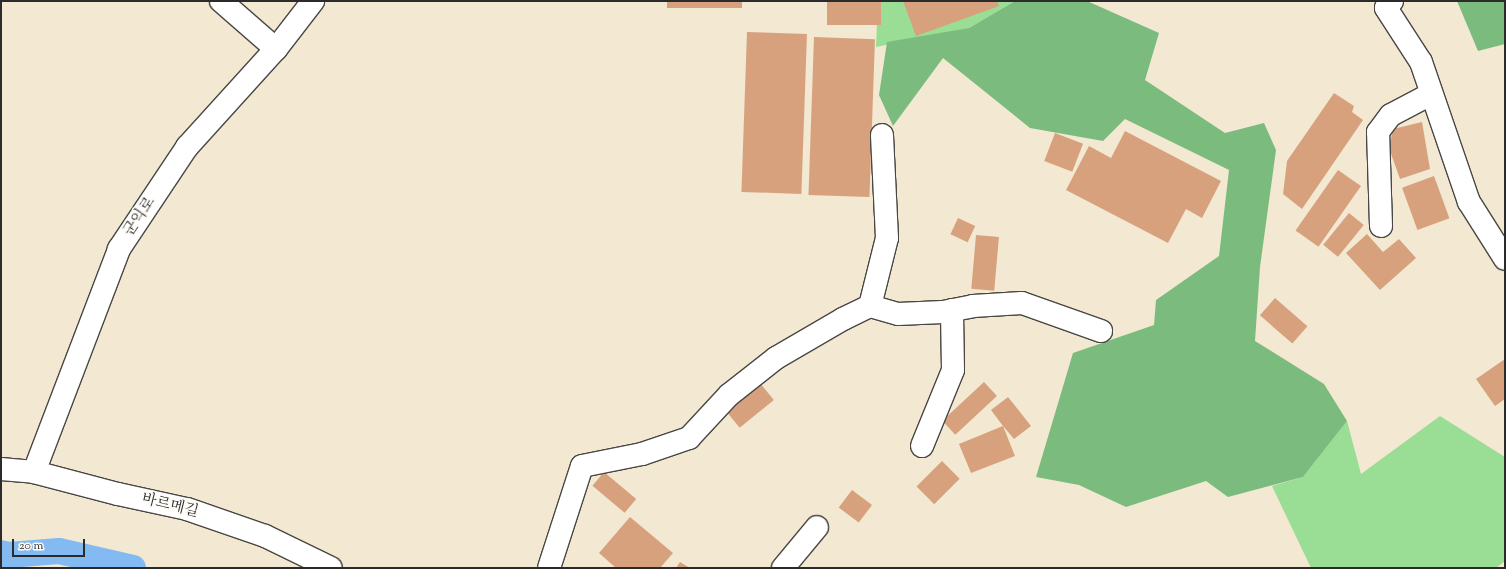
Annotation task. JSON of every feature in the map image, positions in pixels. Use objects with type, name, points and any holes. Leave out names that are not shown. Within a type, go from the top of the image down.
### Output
[{"type":"street","points":[[221,1],[276,49]]},
{"type":"street","name":"군익로","points":[[34,472],[119,249],[187,147],[276,49],[313,1]]},
{"type":"street","points":[[1392,1],[1386,8],[1421,62],[1469,202],[1505,259]]},
{"type":"street","points":[[1381,226],[1378,132],[1391,115],[1431,94]]},
{"type":"street","points":[[870,306],[887,238],[882,135]]},
{"type":"street","points":[[549,568],[582,466],[642,454],[689,438],[730,395],[776,358],[843,319],[870,306],[898,314],[952,310],[973,306],[1022,303],[1102,331]]},
{"type":"street","points":[[922,446],[953,370],[952,310]]},
{"type":"street","name":"바르메길","points":[[1,469],[34,472],[118,494],[187,509],[264,536],[331,568]]},
{"type":"street","points":[[783,568],[817,527]]},
{"type":"green space","points":[[878,1],[1015,1],[969,28],[876,47]]},
{"type":"green space","points":[[1015,1],[1087,1],[1159,33],[1145,80],[1225,133],[1264,123],[1276,150],[1260,267],[1255,341],[1324,384],[1347,421],[1303,477],[1228,497],[1206,481],[1126,507],[1079,485],[1036,477],[1073,353],[1154,325],[1156,300],[1219,256],[1229,170],[1125,119],[1103,141],[1030,128],[943,58],[893,126],[879,95],[887,42],[969,28]]},
{"type":"green space","points":[[1457,1],[1505,1],[1505,44],[1478,51]]},
{"type":"green space","points":[[1440,416],[1505,457],[1505,561],[1496,568],[1311,568],[1272,486],[1303,477],[1347,421],[1361,474]]},
{"type":"building","points":[[667,1],[742,1],[742,8],[667,8]]},
{"type":"building","points":[[827,1],[881,1],[881,25],[827,25]]},
{"type":"building","points":[[903,1],[997,1],[999,6],[916,36]]},
{"type":"building","points":[[747,32],[807,34],[801,194],[741,192]]},
{"type":"building","points":[[814,37],[875,39],[869,197],[808,195]]},
{"type":"building","points":[[1334,93],[1354,106],[1352,112],[1363,120],[1302,209],[1283,194],[1287,161]]},
{"type":"building","points":[[1422,122],[1430,169],[1400,179],[1389,148],[1393,129]]},
{"type":"building","points":[[1125,131],[1221,181],[1202,218],[1186,209],[1168,243],[1066,190],[1089,146],[1111,158]]},
{"type":"building","points":[[1055,133],[1083,144],[1072,172],[1044,161]]},
{"type":"building","points":[[1338,170],[1361,186],[1318,247],[1296,231]]},
{"type":"building","points":[[1434,176],[1449,218],[1417,230],[1402,188]]},
{"type":"building","points":[[1349,213],[1364,225],[1338,257],[1323,245]]},
{"type":"building","points":[[958,218],[975,226],[968,242],[950,234]]},
{"type":"building","points":[[1367,234],[1383,252],[1399,239],[1416,258],[1380,290],[1346,253]]},
{"type":"building","points":[[976,235],[999,237],[994,291],[971,289]]},
{"type":"building","points":[[1275,298],[1307,326],[1292,344],[1260,315]]},
{"type":"building","points":[[1505,359],[1505,399],[1495,406],[1476,379]]},
{"type":"building","points":[[984,382],[997,396],[955,435],[942,421]]},
{"type":"building","points":[[760,383],[774,400],[740,428],[726,411]]},
{"type":"building","points":[[1008,397],[1031,426],[1014,439],[991,410]]},
{"type":"building","points":[[1003,426],[1015,456],[971,473],[959,444]]},
{"type":"building","points":[[942,461],[960,479],[934,504],[917,486]]},
{"type":"building","points":[[604,472],[636,499],[625,513],[592,486]]},
{"type":"building","points":[[852,490],[872,505],[859,523],[839,508]]},
{"type":"building","points":[[630,517],[673,553],[660,568],[616,568],[599,553]]},
{"type":"building","points":[[680,562],[690,568],[676,568]]},
{"type":"waterway","points":[[1,553],[9,555],[59,551],[133,568]]}]
